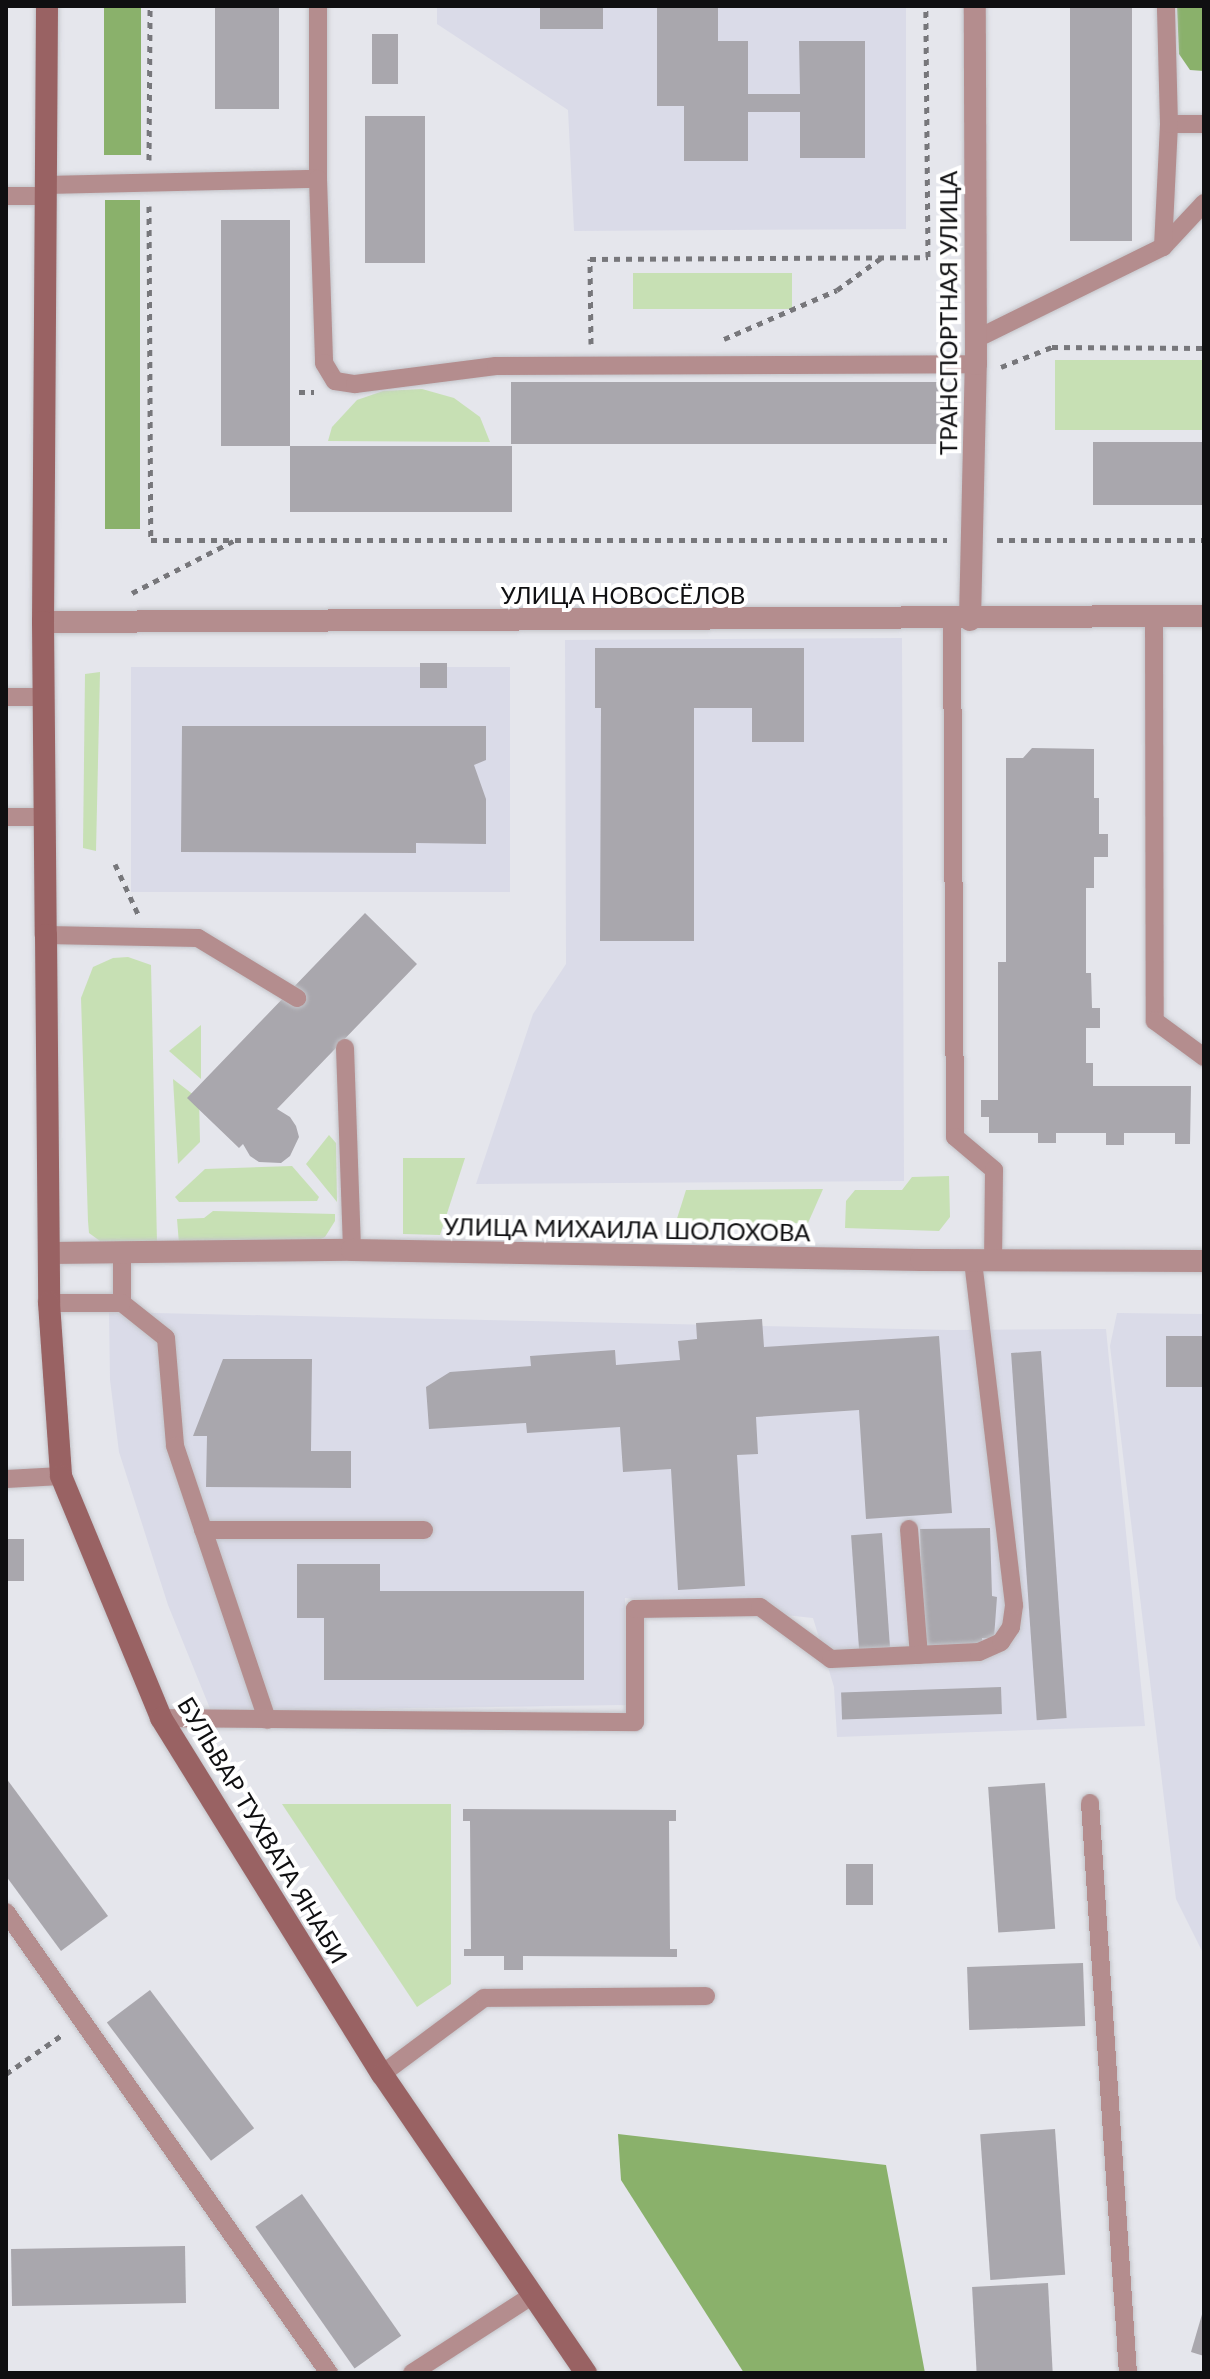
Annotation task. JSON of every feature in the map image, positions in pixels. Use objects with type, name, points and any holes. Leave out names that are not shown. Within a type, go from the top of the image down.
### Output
[{"type":"main road","name":"БУЛЬВАР ТУХВАТА ЯНАБИ","points":[[47,6],[43,697],[49,1303],[61,1476],[161,1718],[382,2074],[586,2373]]},
{"type":"street","name":"ТРАНСПОРТНАЯ УЛИЦА","points":[[961,620],[972,540],[976,339],[975,6]]},
{"type":"street","name":"УЛИЦА НОВОСЁЛОВ","points":[[43,622],[961,620],[1204,616]]},
{"type":"street","name":"УЛИЦА МИХАИЛА ШОЛОХОВА","points":[[49,1253],[352,1250],[1204,1261]]},
{"type":"lane","points":[[318,6],[318,179],[324,363],[335,381],[355,384],[496,366],[975,371]]},
{"type":"lane","points":[[1163,247],[1169,124],[1166,6]]},
{"type":"lane","points":[[1169,124],[1204,124]]},
{"type":"lane","points":[[6,196],[149,183],[318,179]]},
{"type":"lane","points":[[976,339],[1163,247],[1204,203]]},
{"type":"lane","points":[[1154,617],[1155,1021],[1204,1057]]},
{"type":"lane","points":[[161,1718],[635,1722],[635,1609],[760,1607],[831,1659],[979,1652],[1001,1642],[1011,1627],[1014,1605],[983,1260],[994,1170],[955,1137],[961,620]]},
{"type":"lane","points":[[6,697],[43,697]]},
{"type":"lane","points":[[6,817],[45,817]]},
{"type":"lane","points":[[46,935],[198,938],[297,998]]},
{"type":"lane","points":[[345,1048],[352,1250]]},
{"type":"lane","points":[[122,1252],[122,1303]]},
{"type":"lane","points":[[49,1303],[122,1303],[166,1338],[175,1446],[267,1720]]},
{"type":"lane","points":[[6,1479],[61,1476]]},
{"type":"lane","points":[[909,1529],[919,1655]]},
{"type":"lane","points":[[203,1530],[424,1530]]},
{"type":"lane","points":[[1090,1803],[1128,2373]]},
{"type":"lane","points":[[6,1912],[329,2373]]},
{"type":"lane","points":[[382,2074],[484,1998],[706,1996]]},
{"type":"lane","points":[[412,2373],[533,2295]]},
{"type":"path","points":[[150,6],[151,540],[1204,540]]},
{"type":"path","points":[[591,366],[590,259],[928,257],[926,6]]},
{"type":"path","points":[[723,340],[837,290],[882,257]]},
{"type":"path","points":[[975,371],[1052,347],[1204,348]]},
{"type":"path","points":[[129,595],[235,540]]},
{"type":"path","points":[[6,2074],[83,2021]]},
{"type":"shaded area","points":[[437,6],[906,6],[906,229],[574,231],[568,110],[437,24]]},
{"type":"shaded area","points":[[902,638],[904,1181],[476,1184],[533,1014],[566,964],[565,640]]},
{"type":"shaded area","points":[[131,667],[510,667],[510,892],[131,892]]},
{"type":"shaded area","points":[[109,1312],[951,1330],[1106,1329],[1145,1726],[837,1737],[834,1687],[813,1618],[625,1598],[626,1705],[211,1711],[168,1605],[119,1452],[110,1380]]},
{"type":"shaded area","points":[[1117,1313],[1204,1314],[1204,1955],[1176,1899],[1110,1346]]},
{"type":"green space","points":[[104,6],[141,6],[141,155],[104,155]]},
{"type":"green space","points":[[1177,6],[1204,6],[1204,71],[1190,70],[1179,54]]},
{"type":"green space","points":[[105,200],[140,200],[140,529],[105,529]]},
{"type":"green space","points":[[633,273],[792,273],[792,309],[633,309]]},
{"type":"green space","points":[[1055,360],[1204,360],[1204,430],[1055,430]]},
{"type":"green space","points":[[422,389],[454,398],[480,417],[490,442],[328,441],[332,427],[357,400],[383,391]]},
{"type":"green space","points":[[100,672],[96,851],[83,848],[85,674]]},
{"type":"green space","points":[[128,957],[151,965],[157,1244],[100,1241],[89,1233],[81,998],[93,967],[113,958]]},
{"type":"green space","points":[[201,1025],[201,1079],[169,1051]]},
{"type":"green space","points":[[173,1079],[199,1099],[200,1142],[178,1164]]},
{"type":"green space","points":[[329,1135],[336,1143],[337,1202],[306,1164]]},
{"type":"green space","points":[[403,1158],[465,1158],[440,1235],[403,1234]]},
{"type":"green space","points":[[292,1166],[319,1197],[317,1201],[179,1202],[175,1197],[205,1169]]},
{"type":"green space","points":[[949,1176],[950,1217],[939,1231],[845,1228],[846,1201],[855,1190],[902,1190],[912,1177]]},
{"type":"green space","points":[[823,1189],[808,1223],[675,1225],[686,1190]]},
{"type":"green space","points":[[213,1211],[335,1214],[335,1221],[325,1237],[310,1244],[179,1244],[177,1219],[204,1218]]},
{"type":"green space","points":[[282,1804],[451,1804],[451,1984],[417,2007]]},
{"type":"green space","points":[[618,2134],[886,2165],[925,2373],[744,2373],[621,2180]]},
{"type":"building","points":[[215,6],[279,6],[279,109],[215,109]]},
{"type":"building","points":[[540,6],[603,6],[603,29],[540,29]]},
{"type":"building","points":[[657,6],[718,6],[718,41],[748,41],[748,94],[800,94],[799,41],[865,41],[865,158],[800,158],[800,112],[748,112],[748,161],[684,161],[684,106],[657,106]]},
{"type":"building","points":[[1070,6],[1132,6],[1132,241],[1070,241]]},
{"type":"building","points":[[372,34],[398,34],[398,84],[372,84]]},
{"type":"building","points":[[365,116],[425,116],[425,263],[365,263]]},
{"type":"building","points":[[221,220],[290,220],[290,446],[221,446]]},
{"type":"building","points":[[511,382],[946,382],[946,444],[511,444]]},
{"type":"building","points":[[1093,442],[1204,442],[1204,505],[1093,505]]},
{"type":"building","points":[[290,446],[512,446],[512,512],[290,512]]},
{"type":"building","points":[[595,648],[804,648],[804,742],[752,742],[752,708],[694,708],[694,941],[600,941],[601,708],[595,708]]},
{"type":"building","points":[[420,663],[447,663],[447,688],[420,688]]},
{"type":"building","points":[[182,726],[486,726],[486,760],[474,765],[486,799],[486,844],[416,843],[416,853],[181,852]]},
{"type":"building","points":[[1032,748],[1094,749],[1094,798],[1099,798],[1099,834],[1108,834],[1108,857],[1094,857],[1094,888],[1086,888],[1086,973],[1091,973],[1092,1008],[1100,1008],[1100,1028],[1086,1028],[1086,1063],[1093,1063],[1093,1086],[1191,1086],[1190,1144],[1175,1144],[1175,1133],[1124,1133],[1124,1145],[1106,1145],[1106,1133],[1056,1133],[1056,1143],[1038,1143],[1038,1133],[989,1133],[989,1117],[981,1117],[981,1100],[998,1100],[998,962],[1006,962],[1006,758],[1023,758]]},
{"type":"building","points":[[365,913],[417,964],[277,1109],[290,1117],[296,1126],[299,1137],[290,1156],[281,1163],[259,1162],[250,1156],[243,1144],[239,1148],[187,1098]]},
{"type":"building","points":[[762,1319],[764,1347],[939,1336],[952,1513],[866,1519],[859,1410],[756,1417],[758,1454],[737,1455],[745,1586],[678,1590],[671,1469],[623,1472],[620,1427],[527,1433],[526,1423],[429,1429],[426,1387],[450,1372],[531,1366],[530,1356],[615,1350],[616,1365],[680,1360],[678,1341],[697,1339],[696,1323]]},
{"type":"building","points":[[1166,1336],[1204,1336],[1204,1387],[1166,1387]]},
{"type":"building","points":[[1041,1351],[1067,1718],[1037,1720],[1011,1353]]},
{"type":"building","points":[[223,1359],[312,1359],[311,1451],[351,1451],[351,1488],[206,1487],[207,1436],[193,1436]]},
{"type":"building","points":[[990,1528],[992,1596],[997,1597],[994,1638],[982,1638],[982,1646],[923,1648],[920,1529]]},
{"type":"building","points":[[882,1533],[890,1647],[859,1649],[851,1535]]},
{"type":"building","points":[[6,1539],[24,1539],[24,1581],[6,1581]]},
{"type":"building","points":[[297,1564],[380,1564],[380,1591],[584,1591],[584,1680],[324,1680],[324,1618],[297,1618]]},
{"type":"building","points":[[1001,1687],[1002,1714],[842,1720],[841,1693]]},
{"type":"building","points":[[6,1778],[108,1916],[61,1951],[6,1876]]},
{"type":"building","points":[[1045,1783],[1055,1929],[998,1933],[988,1787]]},
{"type":"building","points":[[463,1809],[676,1810],[676,1821],[669,1821],[670,1949],[677,1949],[677,1957],[523,1956],[523,1970],[504,1970],[504,1956],[464,1956],[464,1949],[471,1949],[470,1821],[463,1821]]},
{"type":"building","points":[[846,1864],[873,1864],[873,1905],[846,1905]]},
{"type":"building","points":[[1083,1963],[1085,2026],[969,2030],[967,1967]]},
{"type":"building","points":[[150,1990],[254,2128],[211,2161],[107,2022]]},
{"type":"building","points":[[1055,2129],[1065,2275],[990,2280],[980,2134]]},
{"type":"building","points":[[302,2194],[401,2336],[355,2368],[255,2227]]},
{"type":"building","points":[[185,2246],[186,2303],[12,2306],[11,2249]]},
{"type":"building","points":[[1048,2283],[1053,2373],[977,2373],[972,2287]]},
{"type":"building","points":[[1204,2311],[1204,2356],[1191,2352]]}]
